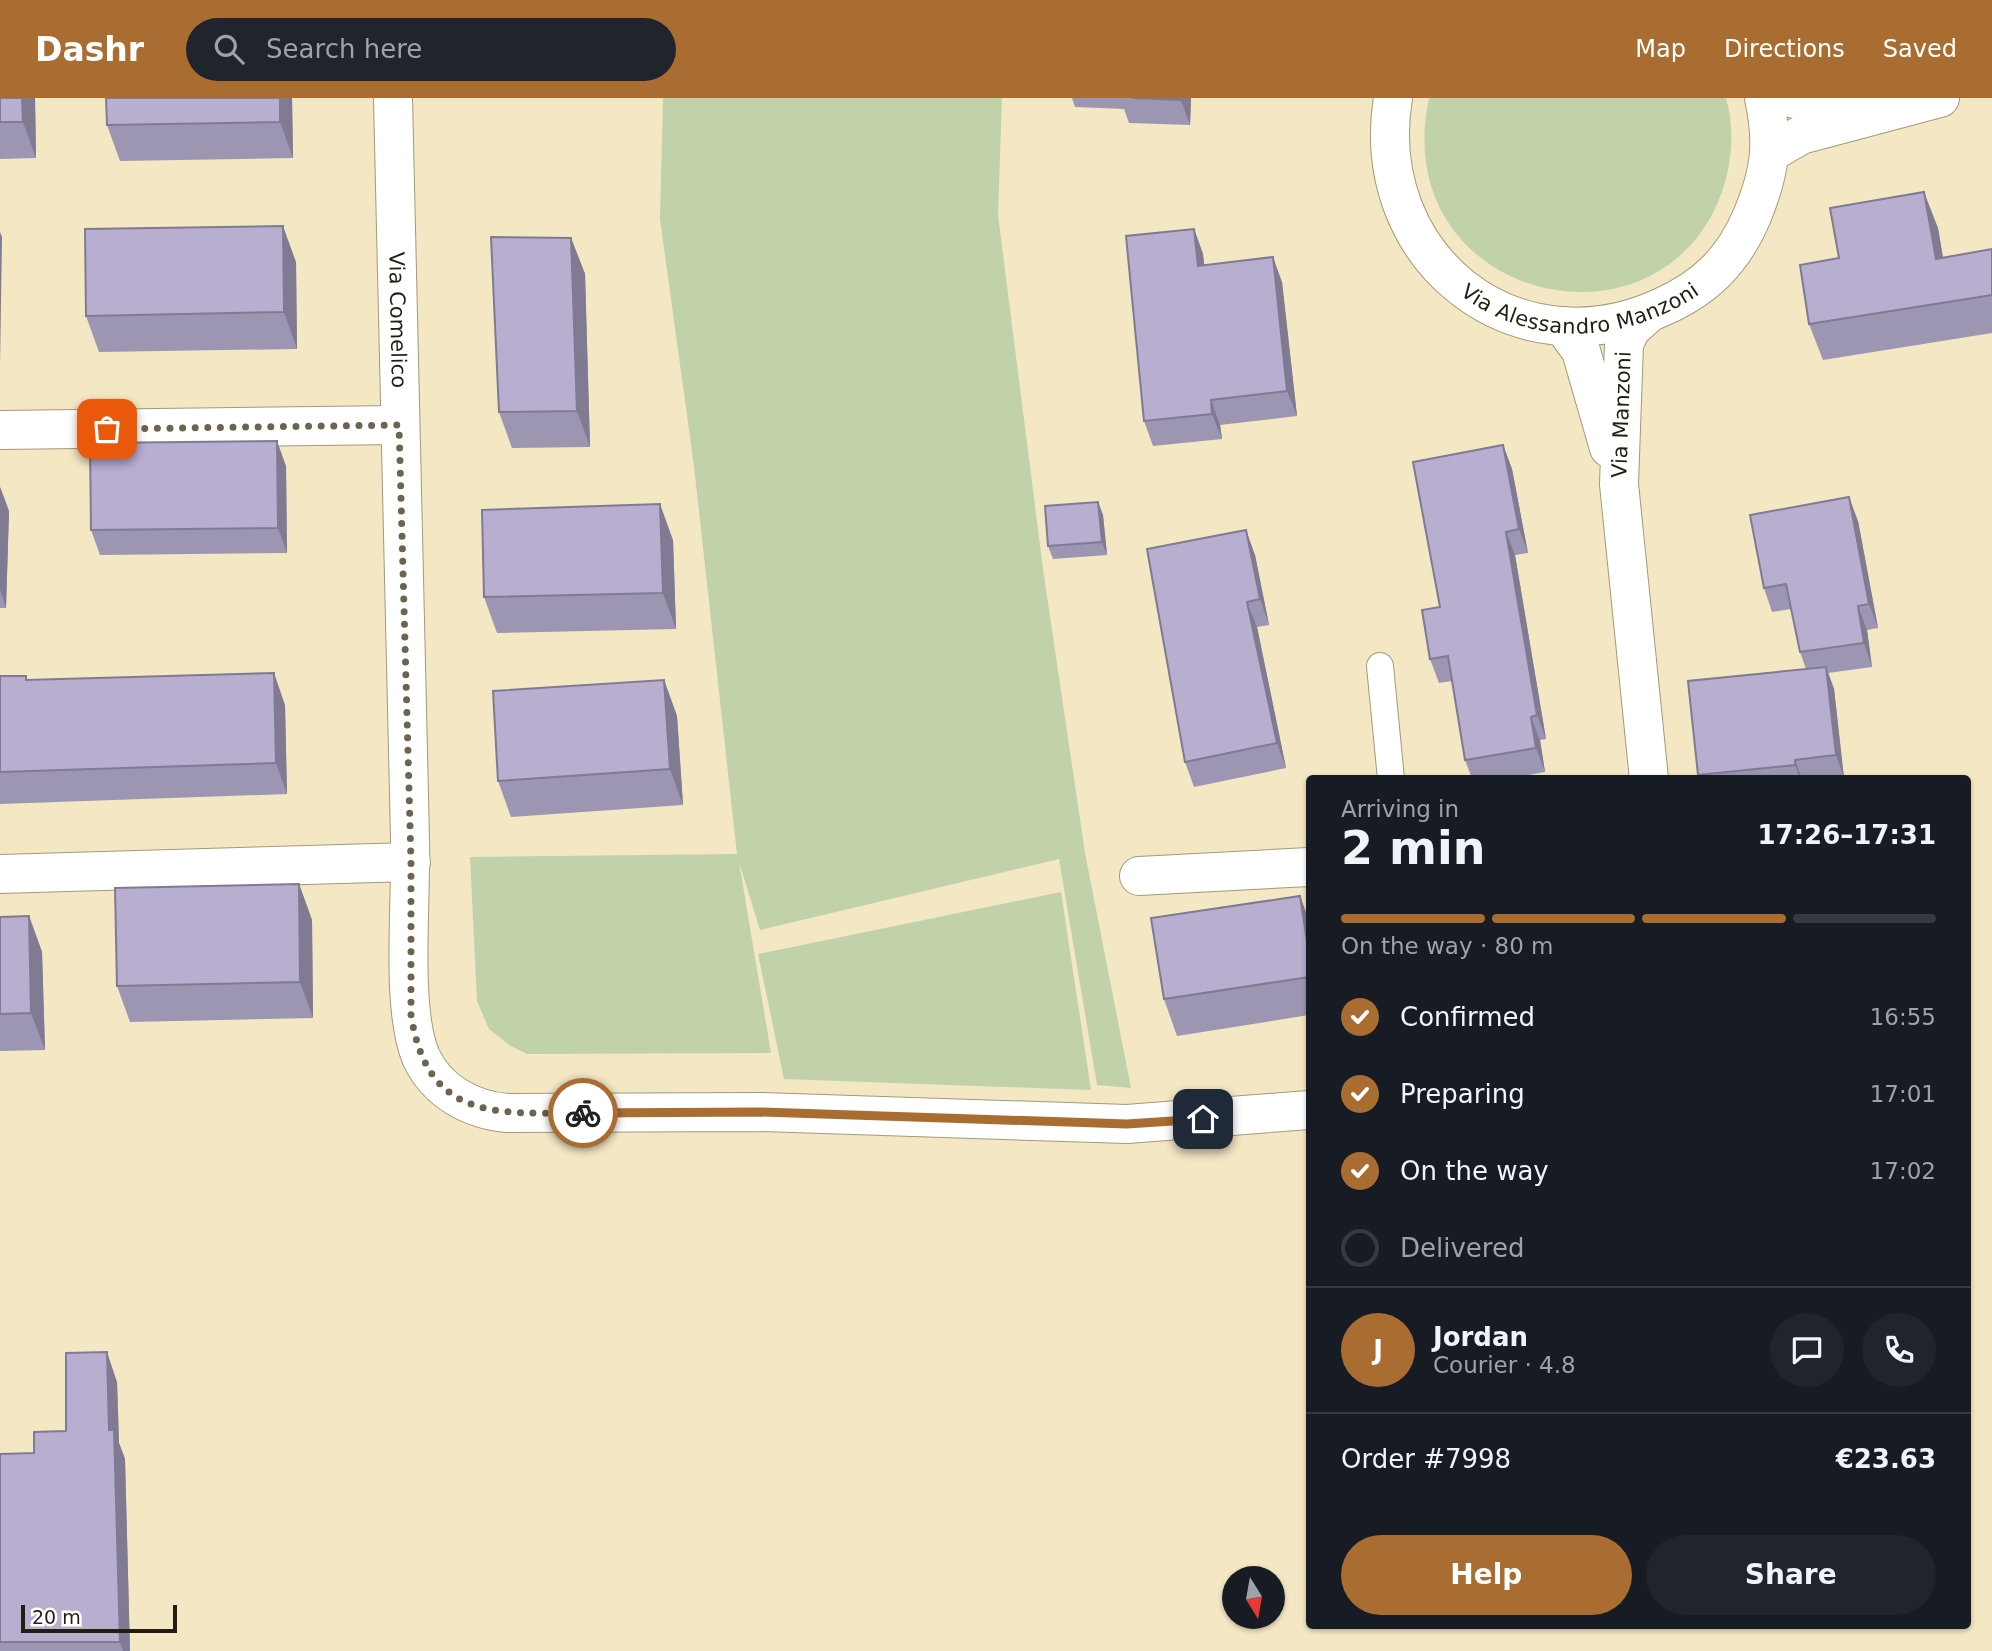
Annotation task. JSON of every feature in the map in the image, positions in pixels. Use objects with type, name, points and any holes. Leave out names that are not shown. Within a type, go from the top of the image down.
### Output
[{"type":"street","name":"Via Comelico","points":[[393,98],[411,862],[411,1015],[422,1060],[440,1083],[469,1105],[486,1111],[760,1112],[1127,1124],[1306,1110]]},
{"type":"street","name":"Via Alessandro Manzoni","points":[[1393,98],[1388,132],[1396,184],[1404,213],[1426,251],[1444,275],[1471,294],[1531,321],[1597,328],[1648,313],[1692,294],[1722,268],[1747,228],[1757,203],[1770,153],[1771,135],[1764,98]]},
{"type":"street","points":[[1790,98],[1809,102],[1940,98]]},
{"type":"street","points":[[1770,153],[1801,135],[1940,98]]},
{"type":"street","name":"Via Manzoni","points":[[1619,484],[1624,344],[1631,329],[1648,313]]},
{"type":"street","name":"Via Manzoni","points":[[1563,326],[1581,351],[1619,484]]},
{"type":"street","points":[[0,430],[399,425]]},
{"type":"street","points":[[1619,484],[1648,775]]},
{"type":"street","points":[[0,874],[411,862]]},
{"type":"street","points":[[1139,876],[1306,867]]},
{"type":"lane","points":[[1380,666],[1391,775]]},
{"type":"green space","points":[[663,98],[1002,98],[998,215],[1043,569],[1085,853],[1131,1088],[1097,1085],[1059,859],[760,930],[739,862],[771,1053],[527,1054],[509,1045],[489,1029],[477,1001],[470,857],[737,854],[694,466],[660,219]]},
{"type":"green space","points":[[1429,98],[1726,98],[1731,133],[1730,157],[1722,192],[1690,246],[1644,279],[1590,292],[1536,286],[1486,262],[1448,222],[1427,167]]},
{"type":"green space","points":[[1061,892],[1091,1090],[784,1079],[758,954]]},
{"type":"building","points":[[0,98],[22,98],[23,122],[0,122]]},
{"type":"building","points":[[106,98],[280,98],[280,122],[107,125]]},
{"type":"building","points":[[1132,98],[1181,98],[1181,100]]},
{"type":"building","points":[[1924,192],[1936,259],[1992,249],[1992,295],[1809,324],[1800,265],[1839,258],[1830,208]]},
{"type":"building","points":[[283,226],[284,312],[86,316],[85,229]]},
{"type":"building","points":[[1194,229],[1198,266],[1273,257],[1287,391],[1211,400],[1212,414],[1144,421],[1126,236]]},
{"type":"building","points":[[491,237],[571,238],[577,411],[499,412]]},
{"type":"building","points":[[277,441],[278,528],[91,530],[90,443]]},
{"type":"building","points":[[1503,445],[1519,529],[1506,532],[1537,715],[1531,717],[1536,748],[1465,760],[1448,656],[1430,659],[1422,610],[1440,607],[1413,462]]},
{"type":"building","points":[[1849,497],[1869,604],[1858,606],[1864,643],[1800,652],[1786,584],[1764,588],[1750,515]]},
{"type":"building","points":[[1098,502],[1102,542],[1048,546],[1045,506]]},
{"type":"building","points":[[660,504],[663,593],[484,597],[482,510]]},
{"type":"building","points":[[1246,530],[1260,599],[1247,602],[1277,743],[1185,762],[1147,549]]},
{"type":"building","points":[[1826,667],[1836,755],[1795,760],[1795,765],[1698,775],[1688,681]]},
{"type":"building","points":[[274,673],[276,763],[0,772],[0,676],[26,676],[26,680]]},
{"type":"building","points":[[664,680],[670,769],[498,781],[493,691]]},
{"type":"building","points":[[299,884],[300,982],[117,986],[115,888]]},
{"type":"building","points":[[1300,896],[1306,935],[1306,977],[1164,999],[1151,918]]},
{"type":"building","points":[[29,916],[31,1013],[0,1014],[0,917]]},
{"type":"building","points":[[107,1352],[109,1430],[114,1430],[120,1642],[0,1642],[0,1454],[34,1453],[34,1432],[66,1431],[66,1353]]},
{"type":"way so far","points":[[107,429],[399,425],[404,690],[411,862],[411,1015],[414,1035],[422,1060],[440,1083],[469,1105],[486,1111],[507,1113],[583,1113]]},
{"type":"route","points":[[583,1113],[760,1112],[1127,1124],[1203,1119]]}]
